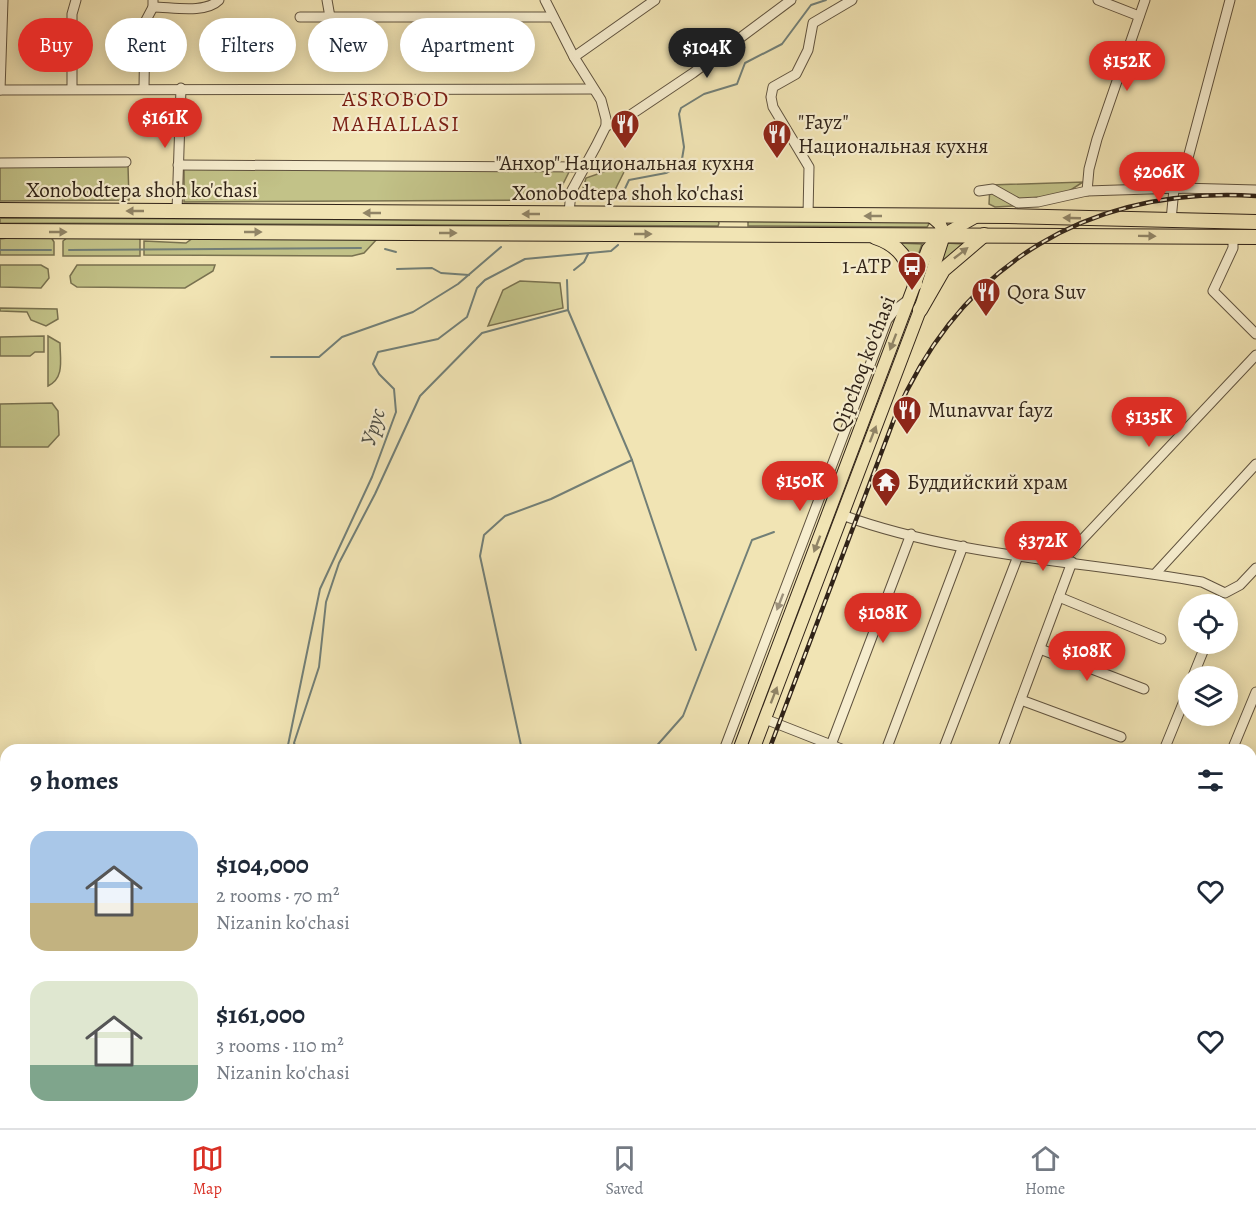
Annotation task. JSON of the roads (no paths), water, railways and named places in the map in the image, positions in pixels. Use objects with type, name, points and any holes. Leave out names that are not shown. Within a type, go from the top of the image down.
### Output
[{"type":"highway","name":"Xonobodtepa shoh ko'chasi","points":[[0,210],[977,216],[1256,222]]},
{"type":"highway","points":[[724,234],[731,224],[725,215]]},
{"type":"highway","name":"Xonobodtepa shoh ko'chasi","points":[[0,231],[1256,237]]},
{"type":"highway","points":[[868,234],[899,249],[908,262],[915,284]]},
{"type":"highway","points":[[920,310],[943,270],[980,235]]},
{"type":"main road","points":[[931,216],[940,224],[944,235]]},
{"type":"main road","points":[[977,216],[980,235]]},
{"type":"main road","name":"Qipchoq ko'chasi","points":[[741,744],[928,249],[944,235],[977,216]]},
{"type":"main road","name":"Qipchoq ko'chasi","points":[[755,744],[920,310],[944,235]]},
{"type":"main road","points":[[834,498],[847,502]]},
{"type":"street","points":[[3,0],[0,90],[72,88],[593,89]]},
{"type":"street","points":[[72,88],[72,14],[76,0]]},
{"type":"street","points":[[144,88],[145,22],[153,4],[204,8],[213,6],[219,0]]},
{"type":"street","points":[[327,0],[330,17]]},
{"type":"street","points":[[545,0],[574,57],[603,106],[606,126],[571,192],[569,213]]},
{"type":"street","points":[[574,57],[655,0]]},
{"type":"street","points":[[606,126],[623,120],[693,73],[791,0]]},
{"type":"street","points":[[808,215],[809,167],[773,107],[773,87],[796,74],[808,50],[813,23],[852,0]]},
{"type":"street","points":[[1098,0],[1139,16]]},
{"type":"street","points":[[1087,191],[1087,180],[1101,127],[1145,0]]},
{"type":"street","points":[[1171,220],[1177,188],[1230,0]]},
{"type":"street","points":[[300,17],[553,17]]},
{"type":"street","points":[[177,211],[181,88]]},
{"type":"street","points":[[0,163],[126,162]]},
{"type":"street","points":[[178,165],[585,166]]},
{"type":"street","points":[[979,191],[993,189],[1018,203],[1038,202],[1087,191],[1177,188],[1256,190]]},
{"type":"street","points":[[1233,237],[1233,248],[1214,291],[1256,334]]},
{"type":"street","points":[[726,744],[887,320],[908,300]]},
{"type":"street","points":[[1005,744],[1059,597],[1067,561],[1256,355]]},
{"type":"street","points":[[1155,574],[1256,464]]},
{"type":"street","points":[[842,515],[963,546],[1202,582],[1225,593],[1240,585],[1256,568]]},
{"type":"street","points":[[831,744],[911,534]]},
{"type":"street","points":[[888,744],[963,546]]},
{"type":"street","points":[[946,744],[1018,556]]},
{"type":"street","points":[[1059,597],[1161,639]]},
{"type":"street","points":[[1040,649],[1144,689]]},
{"type":"street","points":[[1234,744],[1256,692]]},
{"type":"street","points":[[1021,700],[1121,737]]},
{"type":"street","points":[[1166,744],[1178,716]]},
{"type":"street","points":[[765,719],[828,744]]},
{"type":"waterway","name":"Урус","points":[[622,195],[629,180],[666,173],[681,165],[684,147],[679,114],[681,108],[704,94],[737,84],[745,63],[782,44],[811,5],[826,0]]},
{"type":"waterway","name":"Урус","points":[[288,744],[320,589],[372,477],[396,412],[394,389],[379,374],[373,364],[378,352],[438,339],[467,317],[477,288],[485,280],[525,259],[611,251],[618,245]]},
{"type":"waterway","points":[[271,357],[319,357],[342,337],[413,312],[458,284],[501,247]]},
{"type":"waterway","points":[[69,250],[361,248]]},
{"type":"waterway","points":[[385,249],[396,252]]},
{"type":"waterway","points":[[0,250],[51,250]]},
{"type":"waterway","points":[[574,270],[584,262],[588,254]]},
{"type":"waterway","points":[[397,269],[432,268],[441,273],[469,275]]},
{"type":"waterway","points":[[567,280],[568,310],[632,460],[696,650]]},
{"type":"waterway","points":[[294,744],[319,667],[326,602],[339,563],[375,494],[420,396],[482,333],[568,310]]},
{"type":"waterway","points":[[521,744],[480,556],[484,535],[505,516],[551,499],[632,460]]},
{"type":"waterway","points":[[658,744],[683,716],[752,540],[774,532]]},
{"type":"railway","points":[[771,744],[896,414],[924,361],[957,314],[996,276],[1039,244],[1087,221],[1140,204],[1196,196],[1256,196]]},
{"type":"place","name":"\"Анхор\" Национальная кухня","points":[[625,150]]},
{"type":"place","name":"\"Fayz\" Национальная кухня","points":[[777,160]]},
{"type":"place","name":"1-ATP","points":[[912,292]]},
{"type":"place","name":"Qora Suv","points":[[986,318]]},
{"type":"place","name":"Munavvar fayz","points":[[907,436]]},
{"type":"place","name":"Буддийский храм","points":[[886,508]]},
{"type":"district","name":"ASROBOD MAHALLASI","points":[[396,112]]}]
